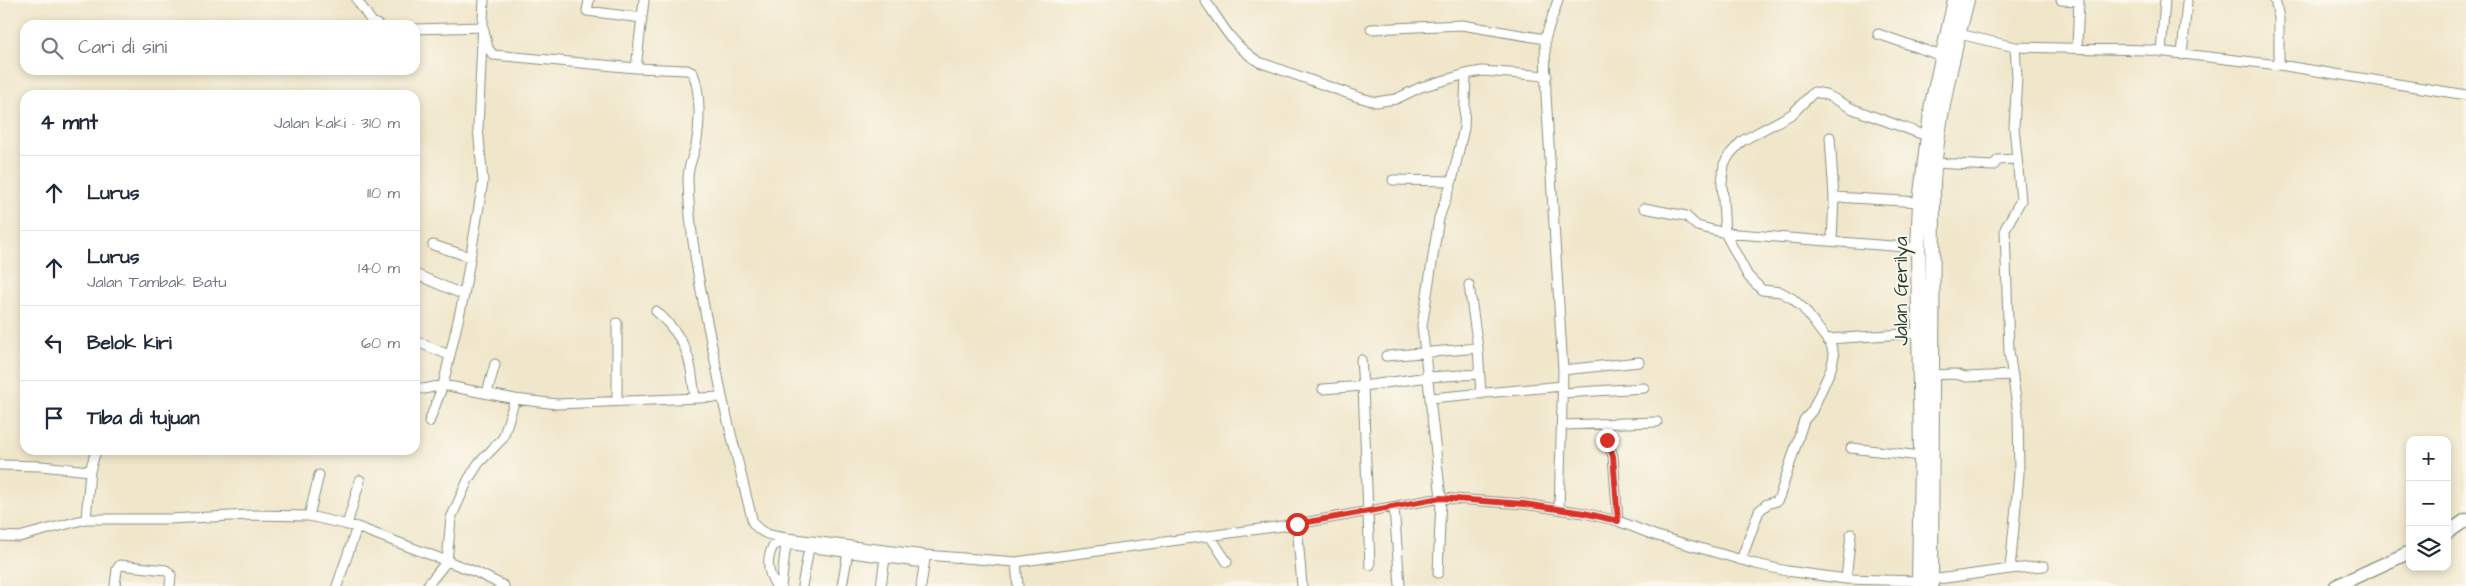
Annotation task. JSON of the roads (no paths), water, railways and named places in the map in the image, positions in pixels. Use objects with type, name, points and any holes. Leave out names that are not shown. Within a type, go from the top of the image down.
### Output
[{"type":"highway","name":"Jalan Gerilya","points":[[1925,583],[1918,248],[1926,224],[1920,202],[1927,136],[1955,0]]},
{"type":"highway","name":"Jalan Gerilya","points":[[1925,583],[1931,375],[1926,224],[1945,98],[1967,0]]},
{"type":"main road","points":[[2451,530],[2466,520]]},
{"type":"main road","points":[[2336,586],[2406,554]]},
{"type":"street","points":[[357,0],[371,20]]},
{"type":"street","points":[[429,422],[443,385],[464,295],[483,182],[478,128],[484,0]]},
{"type":"street","points":[[589,0],[587,11],[642,18]]},
{"type":"street","points":[[636,68],[644,0]]},
{"type":"street","points":[[1205,0],[1234,44],[1259,62],[1376,102],[1396,99],[1421,87],[1482,70],[1547,74]]},
{"type":"street","points":[[1558,0],[1545,39],[1547,59],[1546,95],[1563,370],[1558,509]]},
{"type":"street","points":[[2061,0],[2079,0],[2077,48]]},
{"type":"street","points":[[2161,52],[2165,0]]},
{"type":"street","points":[[2275,0],[2279,18],[2279,64]]},
{"type":"street","points":[[2182,55],[2187,2]]},
{"type":"street","points":[[1371,28],[1462,25],[1545,39]]},
{"type":"street","points":[[420,29],[482,27]]},
{"type":"street","points":[[482,27],[486,33],[488,48],[493,55],[636,68],[687,70],[693,73],[697,94],[698,130],[696,146],[689,164],[688,177],[690,219],[696,264],[722,397],[751,516],[757,529],[767,535],[925,559]]},
{"type":"street","points":[[1878,34],[1942,56]]},
{"type":"street","points":[[1959,34],[2015,47],[2161,52],[2279,64],[2466,95]]},
{"type":"street","points":[[2010,569],[2019,474],[2018,413],[2009,351],[2005,230],[2022,200],[2014,126],[2015,47]]},
{"type":"street","points":[[1438,573],[1441,498],[1423,319],[1439,218],[1452,181],[1464,128],[1466,74]]},
{"type":"street","points":[[1741,560],[1759,511],[1764,506],[1777,501],[1780,495],[1804,420],[1812,411],[1829,376],[1834,356],[1828,339],[1803,308],[1781,292],[1762,290],[1753,283],[1725,233],[1722,183],[1724,164],[1742,141],[1792,114],[1814,92],[1825,94],[1853,109],[1927,136]]},
{"type":"street","points":[[1830,137],[1834,197],[1832,240]]},
{"type":"street","points":[[1934,164],[1993,166],[1998,160],[2017,159]]},
{"type":"street","points":[[1394,180],[1452,181]]},
{"type":"street","points":[[1834,197],[1920,202]]},
{"type":"street","points":[[1644,208],[1681,215],[1690,218],[1697,226],[1725,233],[1918,248]]},
{"type":"street","points":[[433,245],[470,257]]},
{"type":"street","points":[[420,276],[464,295]]},
{"type":"street","points":[[1469,286],[1478,348],[1481,394]]},
{"type":"street","points":[[656,311],[678,332],[688,352],[695,398]]},
{"type":"street","points":[[616,401],[617,324]]},
{"type":"street","points":[[1828,339],[1920,333]]},
{"type":"street","points":[[420,343],[449,355]]},
{"type":"street","points":[[1386,356],[1478,348]]},
{"type":"street","points":[[1361,360],[1370,565]]},
{"type":"street","points":[[1563,370],[1638,362]]},
{"type":"street","points":[[487,393],[495,364]]},
{"type":"street","points":[[1324,389],[1428,377],[1479,374]]},
{"type":"street","points":[[1931,375],[1954,374],[1966,377],[2013,375]]},
{"type":"street","points":[[420,388],[443,385],[514,399],[557,404],[722,397]]},
{"type":"street","points":[[1431,398],[1563,390],[1644,388]]},
{"type":"street","points":[[428,586],[447,561],[451,518],[468,480],[478,464],[503,438],[514,399]]},
{"type":"street","points":[[1562,425],[1657,422]]},
{"type":"street","points":[[1605,424],[1608,443],[1613,456],[1618,521]]},
{"type":"street","points":[[1851,448],[1921,456]]},
{"type":"street","points":[[86,519],[90,471],[95,455]]},
{"type":"street","points":[[0,466],[41,466],[90,471]]},
{"type":"street","points":[[309,516],[319,476]]},
{"type":"street","points":[[347,525],[360,480]]},
{"type":"street","points":[[776,586],[768,570],[768,559],[773,546],[786,544],[885,558],[1016,562],[1297,524],[1441,498],[1524,504],[1618,521],[1654,535],[1741,560],[1786,570],[1846,579],[1925,583],[2010,569],[2044,566]]},
{"type":"street","points":[[1394,507],[1400,586]]},
{"type":"street","points":[[0,536],[19,537],[86,519],[170,519],[251,515],[309,516],[357,527],[447,561],[504,586]]},
{"type":"street","points":[[1297,524],[1302,586]]},
{"type":"street","points":[[337,586],[357,527]]},
{"type":"street","points":[[1846,579],[1851,534]]},
{"type":"street","points":[[1210,536],[1227,562]]},
{"type":"street","points":[[781,586],[786,544]]},
{"type":"street","points":[[802,586],[809,548]]},
{"type":"street","points":[[842,586],[848,552]]},
{"type":"street","points":[[881,586],[885,558]]},
{"type":"street","points":[[921,586],[925,559]]},
{"type":"street","points":[[1016,562],[1018,586]]},
{"type":"street","points":[[115,586],[117,569],[120,565],[166,570],[171,575],[170,586]]}]
